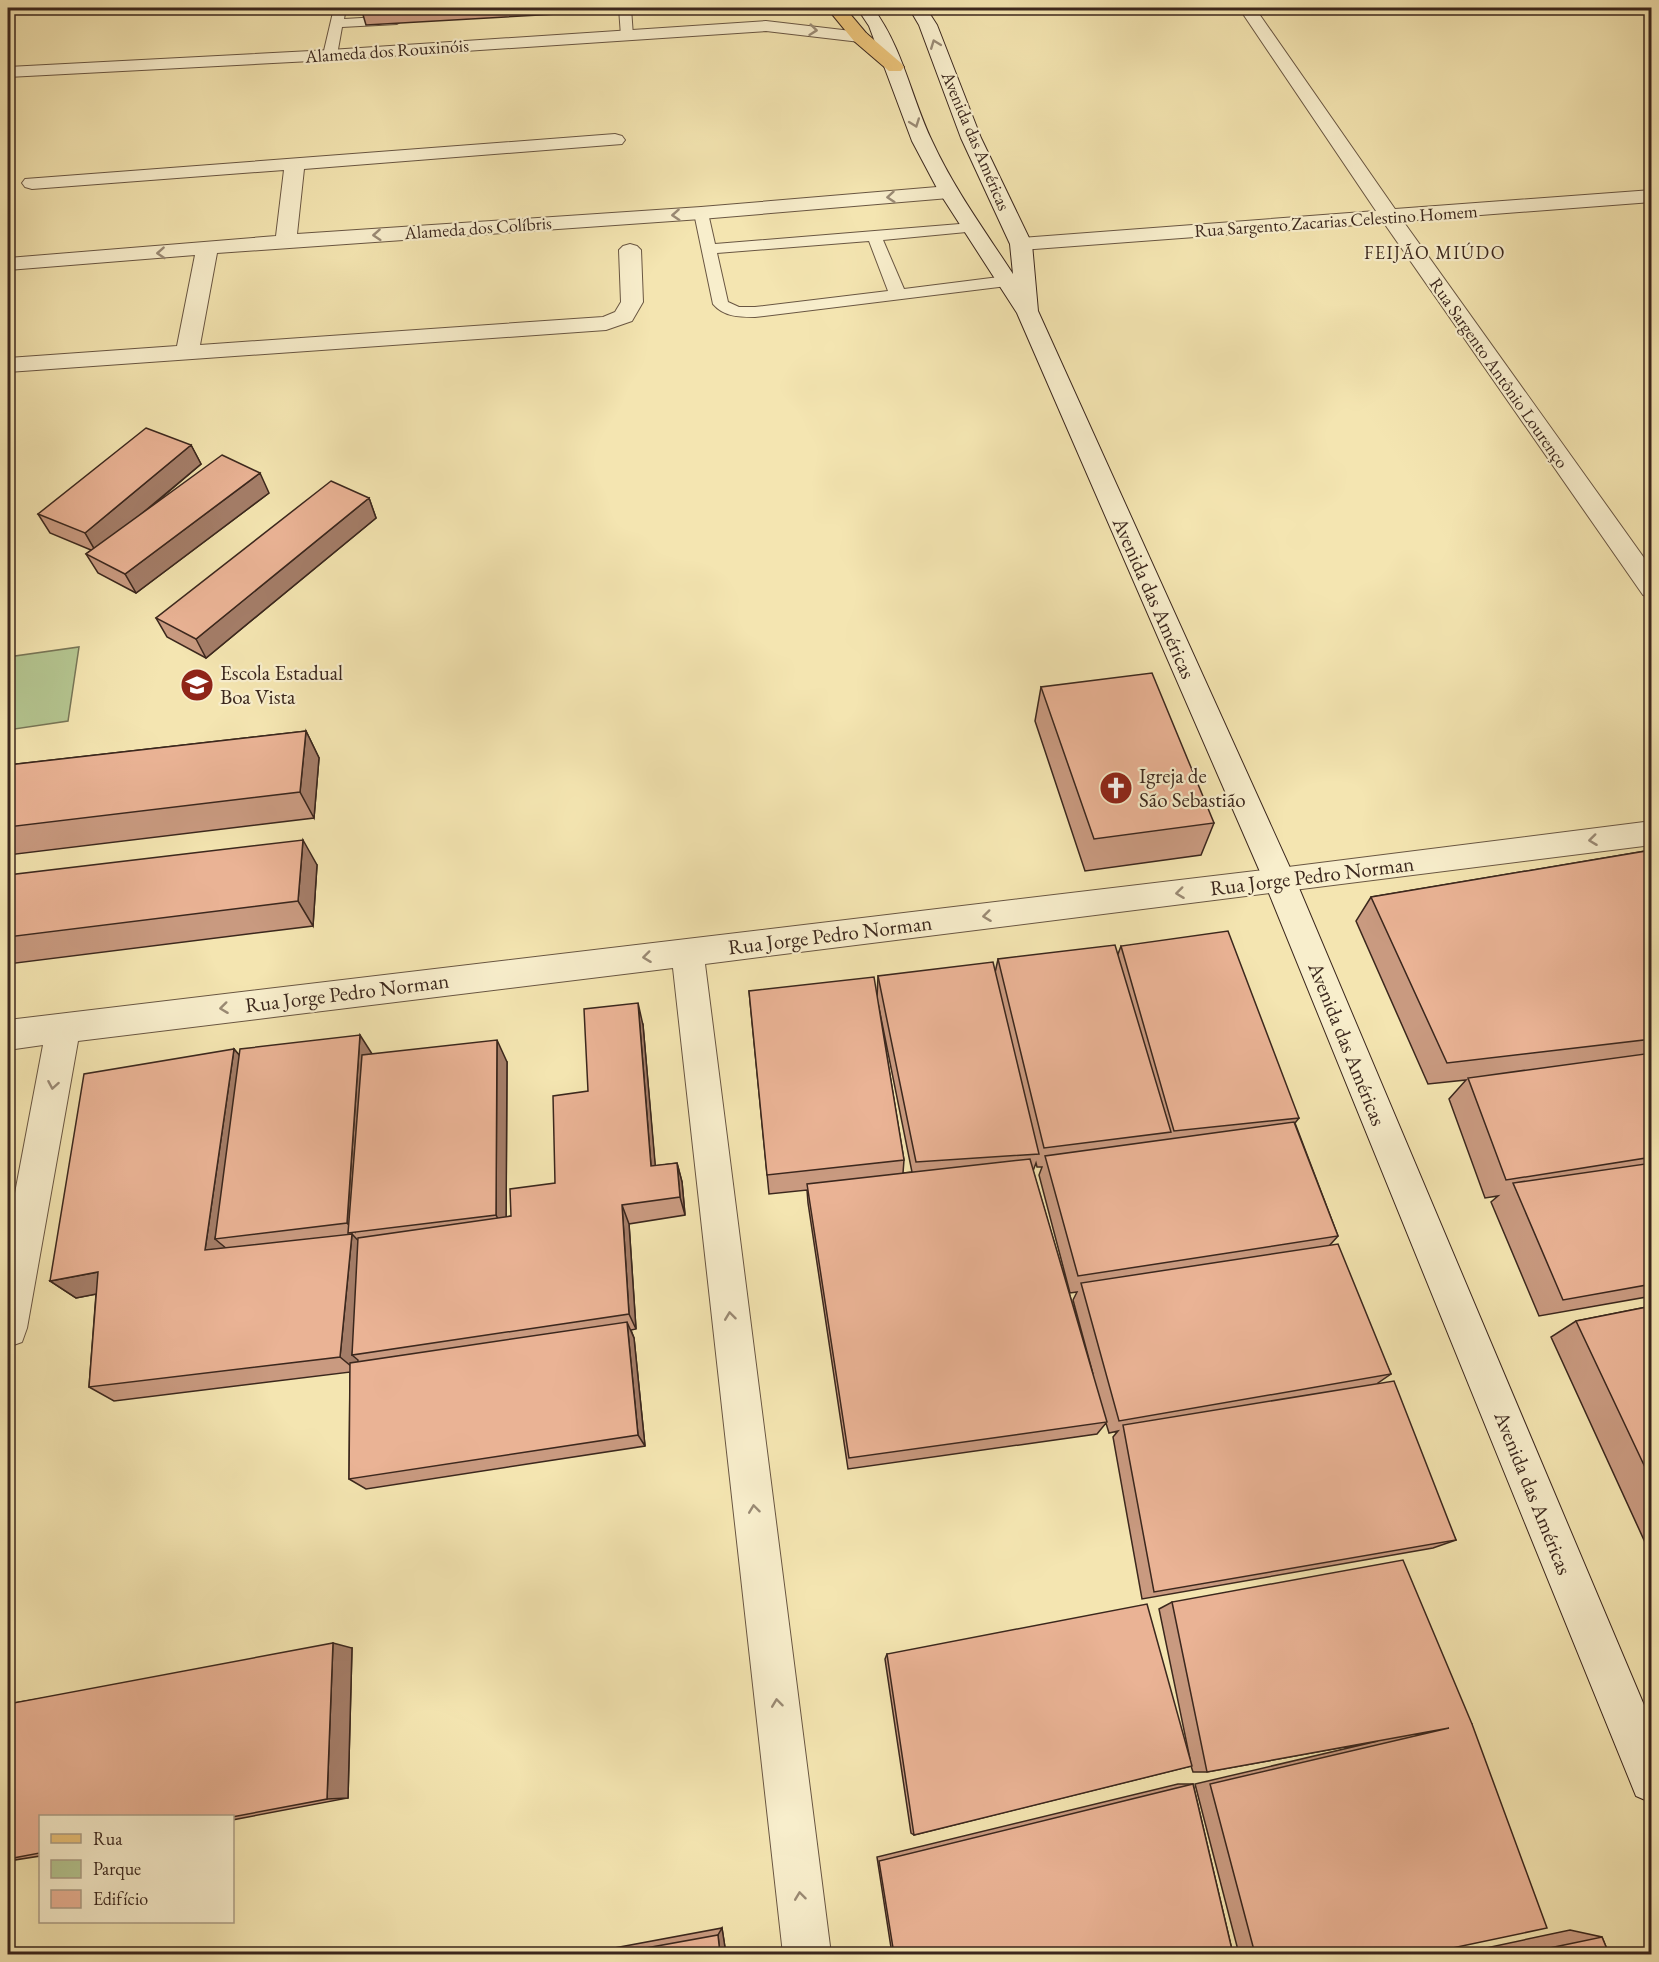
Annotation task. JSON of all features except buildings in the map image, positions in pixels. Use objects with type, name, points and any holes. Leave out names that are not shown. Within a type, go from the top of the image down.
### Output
[{"type":"main road","points":[[836,8],[860,37],[895,68]]},
{"type":"street","name":"Avenida das Américas","points":[[865,8],[878,26],[922,141],[949,192],[1028,314],[1280,881],[1652,1780]]},
{"type":"street","name":"Avenida das Américas","points":[[918,8],[928,25],[971,138],[1021,244],[1028,314]]},
{"type":"street","name":"Rua Sargento Antônio Lourenço","points":[[1246,8],[1390,218],[1652,589]]},
{"type":"street","name":"Alameda dos Rouxinóis","points":[[766,26],[788,20],[804,12]]},
{"type":"street","name":"Alameda dos Rouxinóis","points":[[8,72],[330,55],[766,26],[860,37]]},
{"type":"street","points":[[32,183],[615,140]]},
{"type":"street","points":[[286,242],[295,164]]},
{"type":"street","name":"Alameda dos Colíbris","points":[[8,264],[701,213],[949,192]]},
{"type":"street","name":"Rua Sargento Zacarias Celestino Homem","points":[[1021,244],[1390,218],[1652,196]]},
{"type":"street","points":[[188,352],[207,249]]},
{"type":"street","points":[[8,365],[606,323],[624,316],[632,302],[630,250]]},
{"type":"street","name":"Rua Jorge Pedro Norman","points":[[8,1035],[1280,881],[1652,833]]},
{"type":"street","points":[[687,952],[807,1954]]},
{"type":"street","points":[[8,1328],[63,1028]]},
{"type":"lane","points":[[330,55],[340,8]]},
{"type":"lane","points":[[625,8],[627,36]]},
{"type":"lane","points":[[337,23],[405,19]]},
{"type":"lane","points":[[701,213],[721,304],[736,312],[755,312],[1007,281]]},
{"type":"lane","points":[[709,249],[972,228]]},
{"type":"lane","points":[[874,235],[898,295]]},
{"type":"green space","points":[[79,647],[68,721],[8,730],[8,657]]},
{"type":"place","name":"Escola Estadual Boa Vista","points":[[197,685]]},
{"type":"place","name":"Igreja de São Sebastião","points":[[1116,788]]},
{"type":"district","name":"FEIJÃO MIÚDO","points":[[1435,253]]}]
